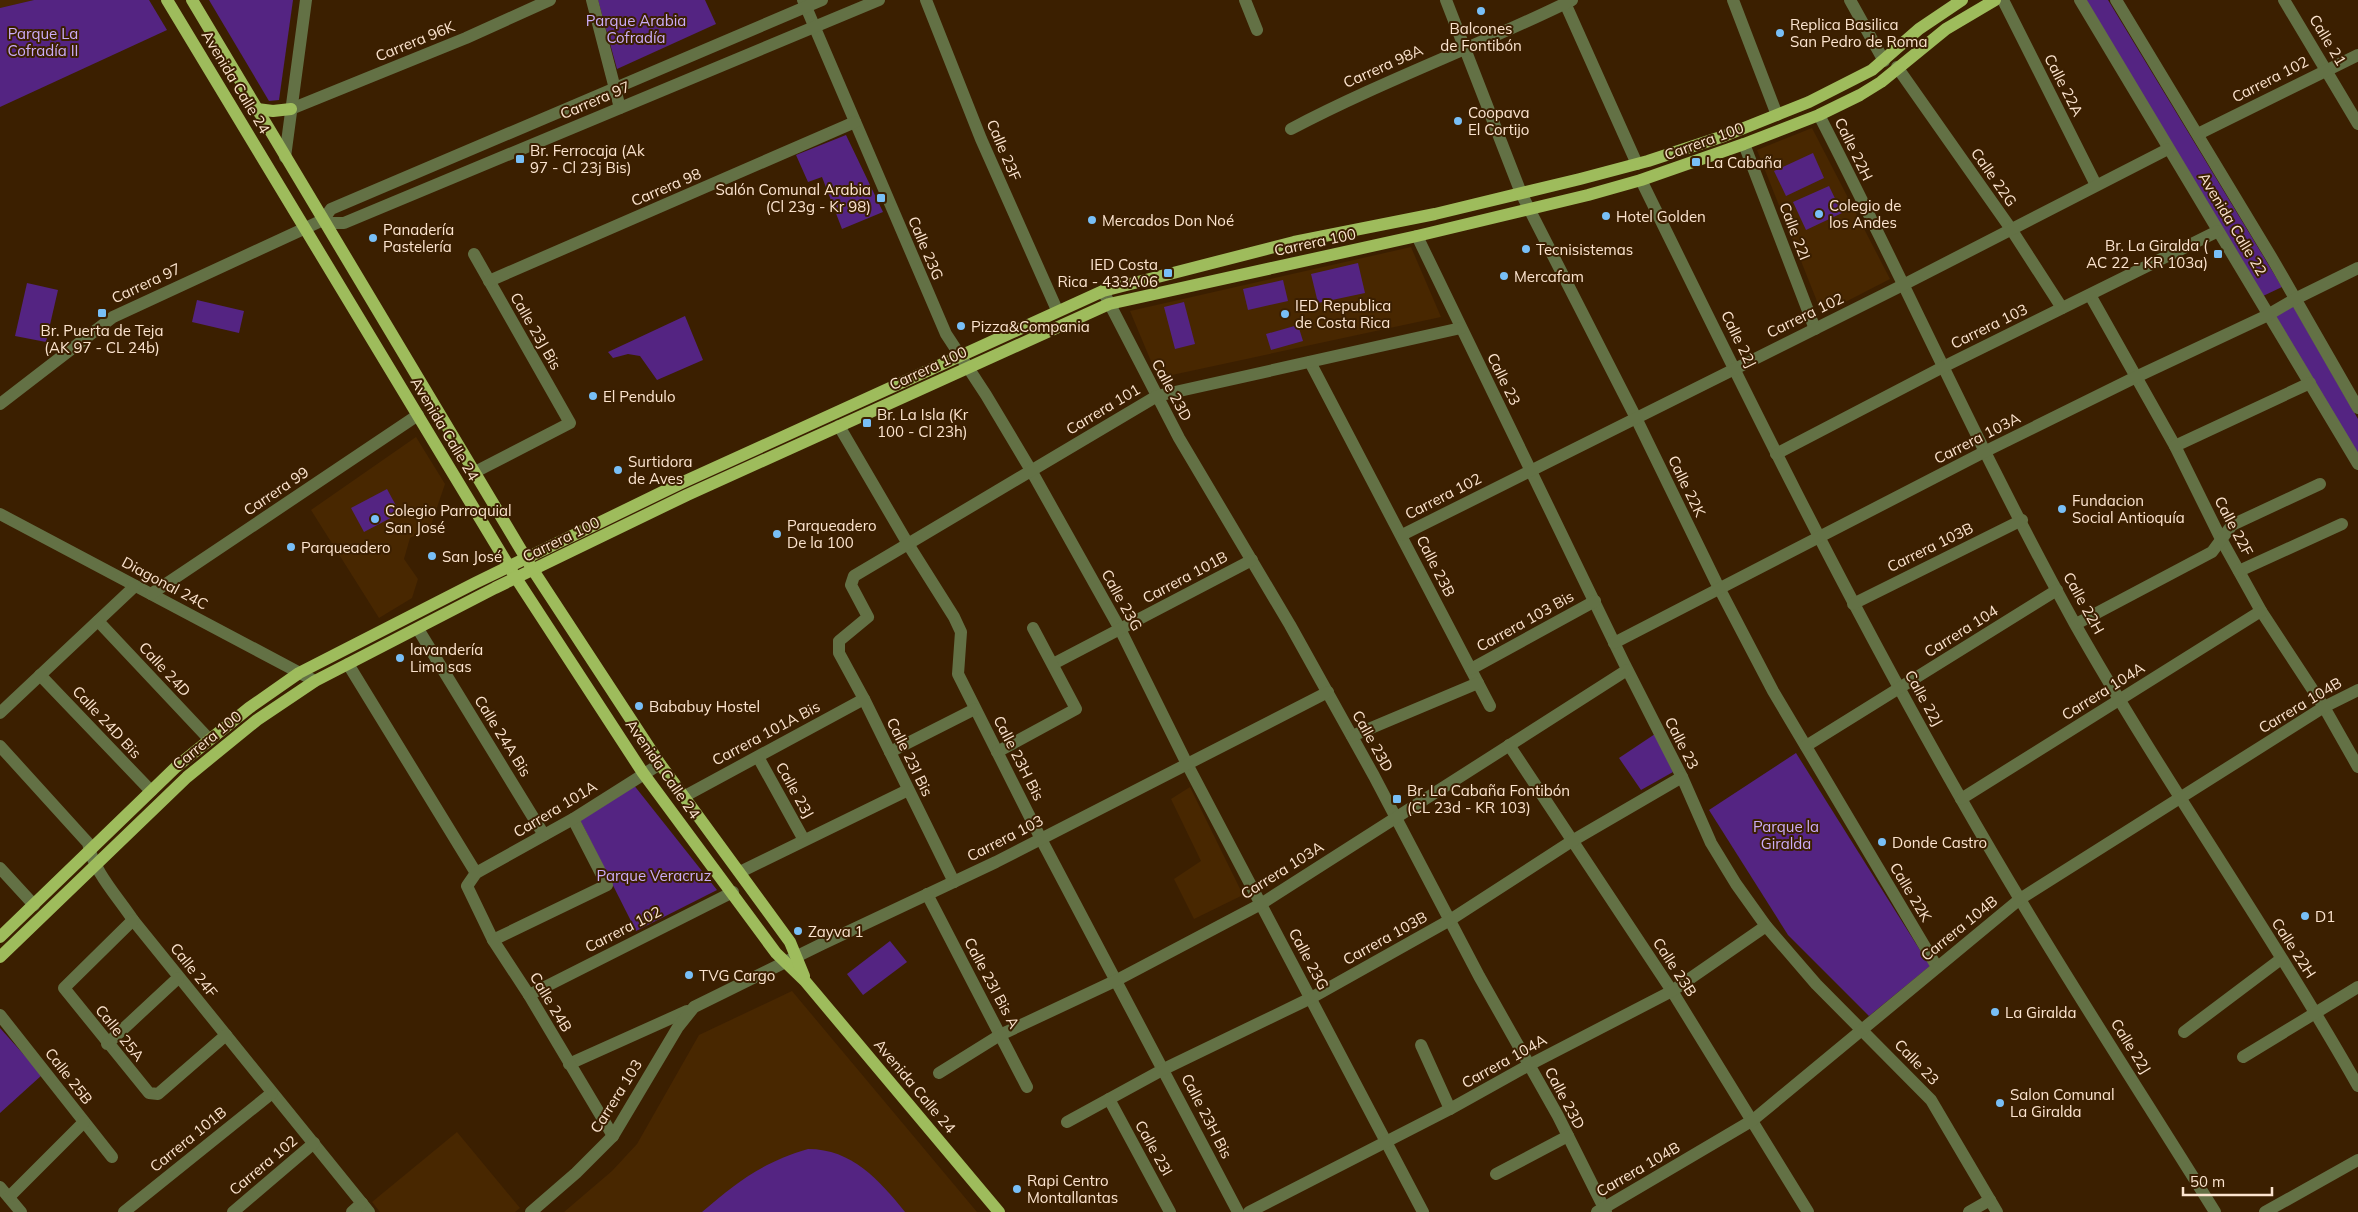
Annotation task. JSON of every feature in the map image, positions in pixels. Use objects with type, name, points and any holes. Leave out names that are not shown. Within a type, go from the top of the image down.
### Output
[{"type":"main road","name":"Avenida Calle 24","points":[[167,0],[516,578],[644,773],[776,952],[791,960],[805,981],[999,1212]]},
{"type":"main road","name":"Avenida Calle 24","points":[[192,0],[533,570],[660,764],[790,942],[791,960]]},
{"type":"main road","name":"Carrera 100","points":[[0,937],[151,791],[209,739],[299,673],[509,566],[679,484],[1057,310],[1103,291],[1294,242],[1435,214],[1521,193],[1637,164],[1724,136],[1844,86],[1884,61],[1919,29],[1962,0]]},
{"type":"main road","name":"Carrera 100","points":[[0,957],[156,805],[257,720],[315,681],[516,578],[694,492],[1109,304],[1417,236],[1529,209],[1641,180],[1744,144],[1818,115],[1867,91],[1881,82],[1946,29],[1995,0]]},
{"type":"main road","points":[[257,109],[273,111],[291,109]]},
{"type":"street","name":"Carrera 96K","points":[[291,109],[466,38],[550,0]]},
{"type":"street","points":[[592,0],[620,108]]},
{"type":"street","name":"Carrera 97","points":[[0,404],[113,317],[323,220],[331,209],[614,88],[804,3],[822,0]]},
{"type":"street","name":"Carrera 97","points":[[323,220],[332,223],[344,223],[879,0]]},
{"type":"street","name":"Calle 23F","points":[[926,0],[981,139],[1057,310]]},
{"type":"street","points":[[1245,0],[1257,30]]},
{"type":"street","name":"Calle 22K","points":[[1446,0],[1467,49],[1521,193],[1636,418],[1719,588],[1773,691],[1937,967]]},
{"type":"street","points":[[1733,0],[1776,115]]},
{"type":"street","points":[[1850,0],[1884,61]]},
{"type":"street","name":"Calle 22A","points":[[2003,0],[2096,185]]},
{"type":"street","name":"Avenida Calle 22","points":[[2080,0],[2168,149],[2270,314],[2358,464]]},
{"type":"street","name":"Avenida Calle 22","points":[[2116,0],[2198,134],[2356,401]]},
{"type":"street","name":"Calle 21","points":[[2284,0],[2358,124]]},
{"type":"street","points":[[285,157],[308,1]]},
{"type":"street","points":[[1569,2],[1637,164]]},
{"type":"street","name":"Carrera 98A","points":[[1291,129],[1356,95],[1446,56],[1467,49],[1569,2]]},
{"type":"street","name":"Calle 23G","points":[[804,3],[940,320],[960,356],[1032,472],[1120,630],[1188,764],[1423,1212]]},
{"type":"street","name":"Carrera 102","points":[[2198,134],[2358,55]]},
{"type":"street","name":"Calle 22G","points":[[1898,67],[2011,229],[2062,308]]},
{"type":"street","name":"Calle 22H","points":[[1818,115],[1943,367],[2057,590],[2120,700],[2281,959],[2316,1011],[2358,1086]]},
{"type":"street","name":"Carrera 98","points":[[489,281],[855,122]]},
{"type":"street","name":"Calle 22I","points":[[1744,144],[1815,329]]},
{"type":"street","name":"Carrera 102","points":[[1402,535],[1735,367],[1903,285],[2168,149]]},
{"type":"street","name":"Calle 22J","points":[[1641,180],[1818,537],[1899,688],[2020,899],[2215,1212]]},
{"type":"street","name":"Carrera 103","points":[[1776,454],[1943,367],[2090,296],[2218,231]]},
{"type":"street","name":"Calle 23","points":[[1417,236],[1614,643],[1682,777],[1711,843],[1736,884],[1766,926],[1816,984],[1931,1100],[1997,1212]]},
{"type":"street","name":"Calle 23J Bis","points":[[474,254],[570,423],[476,472]]},
{"type":"street","name":"Carrera 103A","points":[[1614,643],[1986,451],[2270,314],[2295,299],[2358,268]]},
{"type":"street","name":"Calle 23D","points":[[1103,291],[1157,396],[1328,692],[1396,817],[1568,1136],[1602,1211]]},
{"type":"street","name":"Calle 22F","points":[[2090,296],[2175,446],[2221,539],[2261,610],[2324,707],[2358,767]]},
{"type":"street","name":"Carrera 101","points":[[837,648],[839,640],[868,617],[851,585],[854,576],[1157,396],[1461,328]]},
{"type":"street","name":"Calle 23B","points":[[1310,362],[1490,706]]},
{"type":"street","points":[[2175,446],[2310,384]]},
{"type":"street","name":"Carrera 99","points":[[151,594],[418,416]]},
{"type":"street","name":"Calle 23H Bis","points":[[839,426],[908,544],[954,616],[961,632],[958,674],[1041,839],[1238,1212]]},
{"type":"street","points":[[2076,624],[2212,552],[2232,525],[2320,484]]},
{"type":"street","name":"Diagonal 24C","points":[[0,514],[315,681]]},
{"type":"street","name":"Carrera 103B","points":[[1853,604],[2022,520]]},
{"type":"street","points":[[2239,571],[2342,524]]},
{"type":"street","name":"Carrera 101B","points":[[1053,664],[1252,560]]},
{"type":"street","points":[[0,712],[136,586]]},
{"type":"street","name":"Carrera 104","points":[[1806,746],[2057,590]]},
{"type":"street","name":"Carrera 103 Bis","points":[[1471,669],[1595,602]]},
{"type":"street","name":"Carrera 104A","points":[[1961,799],[2261,610]]},
{"type":"street","name":"Calle 24D","points":[[98,621],[209,739]]},
{"type":"street","name":"Calle 24A Bis","points":[[418,628],[544,835]]},
{"type":"street","points":[[997,752],[1076,709],[1032,628]]},
{"type":"street","name":"Calle 23I Bis","points":[[837,648],[954,882]]},
{"type":"street","points":[[348,664],[476,872]]},
{"type":"street","name":"Carrera 103A","points":[[939,1073],[1000,1035],[1117,980],[1261,904],[1509,744],[1628,670]]},
{"type":"street","name":"Calle 24D Bis","points":[[40,675],[151,791]]},
{"type":"street","points":[[1352,736],[1478,683]]},
{"type":"street","name":"Carrera 104B","points":[[1602,1211],[1753,1120],[2020,899],[2324,707],[2358,690]]},
{"type":"street","name":"Carrera 103","points":[[569,1064],[694,1007],[954,882],[1328,692]]},
{"type":"street","name":"Carrera 101A Bis","points":[[685,796],[864,699]]},
{"type":"street","points":[[890,752],[975,709]]},
{"type":"street","name":"Calle 23B","points":[[1509,744],[1672,991],[1808,1212]]},
{"type":"street","name":"Calle 24F","points":[[0,746],[88,843],[96,864],[133,920],[366,1208]]},
{"type":"street","name":"Calle 23J","points":[[758,757],[804,840]]},
{"type":"street","name":"Carrera 101A","points":[[468,883],[476,872],[573,819],[660,764]]},
{"type":"street","name":"Carrera 103B","points":[[1066,1122],[1164,1069],[1311,998],[1450,920],[1572,841],[1682,777]]},
{"type":"street","points":[[740,872],[908,790]]},
{"type":"street","points":[[493,940],[607,885],[573,819]]},
{"type":"street","points":[[0,868],[34,904]]},
{"type":"street","name":"Calle 24B","points":[[468,883],[467,889],[493,940],[529,995],[613,1136]]},
{"type":"street","name":"Carrera 102","points":[[529,995],[733,892]]},
{"type":"street","name":"Calle 23I Bis A","points":[[927,894],[1027,1087]]},
{"type":"street","name":"Calle 25A","points":[[133,920],[64,988],[108,1044],[149,1093],[153,1095],[158,1094],[226,1035]]},
{"type":"street","name":"Carrera 104A","points":[[1250,1212],[1450,1109],[1529,1065],[1672,991],[1766,926]]},
{"type":"street","points":[[2184,1032],[2281,959]]},
{"type":"street","points":[[108,1044],[178,978]]},
{"type":"street","points":[[2243,1057],[2358,987]]},
{"type":"street","name":"Carrera 103","points":[[531,1212],[576,1173],[613,1136],[678,1027],[694,1007]]},
{"type":"street","name":"Calle 25B","points":[[0,1015],[112,1157]]},
{"type":"street","points":[[1421,1045],[1450,1109]]},
{"type":"street","name":"Carrera 101B","points":[[124,1212],[272,1093]]},
{"type":"street","name":"Calle 23I","points":[[1109,1099],[1170,1212]]},
{"type":"street","points":[[9,1197],[84,1122]]},
{"type":"street","points":[[1496,1174],[1568,1136]]},
{"type":"street","name":"Carrera 102","points":[[233,1212],[314,1143]]},
{"type":"street","points":[[2265,1212],[2358,1160]]},
{"type":"street","points":[[0,1187],[21,1212]]},
{"type":"street","points":[[1968,1212],[1990,1200]]},
{"type":"street","points":[[352,1212],[366,1208]]},
{"type":"shaded area","points":[[0,0],[34,0],[0,8]]},
{"type":"shaded area","name":"Colegio de los Andes","points":[[1812,128],[1890,279],[1822,314],[1757,150]]},
{"type":"shaded area","name":"IED Republica de Costa Rica","points":[[1411,247],[1441,317],[1158,378],[1130,311]]},
{"type":"shaded area","name":"Colegio Parroquial San José","points":[[416,437],[445,484],[430,528],[410,538],[404,559],[418,579],[412,598],[379,618],[311,510]]},
{"type":"shaded area","points":[[1190,787],[1243,895],[1194,919],[1174,879],[1201,861],[1171,799]]},
{"type":"shaded area","points":[[792,991],[977,1212],[564,1212],[612,1171],[637,1144],[699,1035]]},
{"type":"shaded area","points":[[457,1132],[520,1208],[515,1212],[380,1212],[372,1202]]},
{"type":"green space","name":"Parque La Cofradía II","points":[[34,0],[149,0],[167,30],[0,107],[0,8]]},
{"type":"green space","points":[[209,0],[293,0],[279,100],[269,101]]},
{"type":"green space","name":"Parque Arabia Cofradía","points":[[598,0],[705,0],[716,24],[617,69]]},
{"type":"green space","points":[[2085,0],[2108,0],[2282,287],[2263,296]]},
{"type":"green space","points":[[846,135],[883,212],[842,229],[822,177],[808,182],[796,155]]},
{"type":"green space","points":[[1813,153],[1824,178],[1786,196],[1774,171]]},
{"type":"green space","points":[[1829,186],[1842,213],[1806,230],[1793,202]]},
{"type":"green space","points":[[1358,263],[1365,293],[1318,303],[1311,274]]},
{"type":"green space","points":[[1283,280],[1288,301],[1248,310],[1243,289]]},
{"type":"green space","points":[[27,283],[58,290],[46,342],[15,336]]},
{"type":"green space","points":[[197,300],[244,311],[239,333],[192,322]]},
{"type":"green space","points":[[1184,302],[1195,344],[1175,349],[1164,307]]},
{"type":"green space","points":[[2293,306],[2358,419],[2358,454],[2275,315]]},
{"type":"green space","points":[[685,316],[703,360],[657,380],[640,356],[628,354],[613,358],[608,352]]},
{"type":"green space","points":[[1298,325],[1303,341],[1271,350],[1266,334]]},
{"type":"green space","points":[[387,489],[400,513],[364,532],[351,508]]},
{"type":"green space","points":[[1655,734],[1673,772],[1641,790],[1619,758]]},
{"type":"green space","name":"Parque la Giralda","points":[[1796,753],[1930,966],[1869,1016],[1788,935],[1709,810]]},
{"type":"green space","name":"Parque Veracruz","points":[[633,784],[717,890],[636,931],[580,820]]},
{"type":"green space","points":[[890,941],[907,962],[863,995],[847,974]]},
{"type":"green space","points":[[0,1028],[42,1075],[0,1113]]},
{"type":"green space","points":[[808,1149],[824,1150],[851,1160],[874,1178],[905,1212],[702,1212],[751,1174],[777,1160]]},
{"type":"place","name":"Balcones de Fontibón","points":[[1481,11]]},
{"type":"place","name":"Replica Basilica San Pedro de Roma","points":[[1780,33]]},
{"type":"place","name":"Coopava El Cortijo","points":[[1458,121]]},
{"type":"place","name":"Br. Ferrocaja (Ak 97 - Cl 23j Bis)","points":[[520,159]]},
{"type":"place","name":"La Cabaña","points":[[1696,162]]},
{"type":"place","name":"Salón Comunal Arabia (Cl 23g - Kr 98)","points":[[881,198]]},
{"type":"place","name":"Colegio de los Andes","points":[[1819,214]]},
{"type":"place","name":"Hotel Golden","points":[[1606,216]]},
{"type":"place","name":"Mercados Don Noé","points":[[1092,220]]},
{"type":"place","name":"Panadería Pastelería","points":[[373,238]]},
{"type":"place","name":"Tecnisistemas","points":[[1526,249]]},
{"type":"place","name":"Br. La Giralda ( AC 22 - KR 103a)","points":[[2218,254]]},
{"type":"place","name":"IED Costa Rica - 433A06","points":[[1168,273]]},
{"type":"place","name":"Mercafam","points":[[1504,276]]},
{"type":"place","name":"Br. Puerta de Teja (AK 97 - CL 24b)","points":[[102,313]]},
{"type":"place","name":"IED Republica de Costa Rica","points":[[1285,314]]},
{"type":"place","name":"Pizza&Compania","points":[[961,326]]},
{"type":"place","name":"El Pendulo","points":[[593,396]]},
{"type":"place","name":"Br. La Isla (Kr 100 - Cl 23h)","points":[[867,423]]},
{"type":"place","name":"Surtidora de Aves","points":[[618,470]]},
{"type":"place","name":"Fundacion Social Antioquía","points":[[2062,509]]},
{"type":"place","name":"Colegio Parroquial San José","points":[[375,519]]},
{"type":"place","name":"Parqueadero De la 100","points":[[777,534]]},
{"type":"place","name":"Parqueadero","points":[[291,547]]},
{"type":"place","name":"San José","points":[[432,556]]},
{"type":"place","name":"lavandería Lima sas","points":[[400,658]]},
{"type":"place","name":"Bababuy Hostel","points":[[639,706]]},
{"type":"place","name":"Br. La Cabaña Fontibón (CL 23d - KR 103)","points":[[1397,799]]},
{"type":"place","name":"Donde Castro","points":[[1882,842]]},
{"type":"place","name":"D1","points":[[2305,916]]},
{"type":"place","name":"Zayva 1","points":[[798,931]]},
{"type":"place","name":"TVG Cargo","points":[[689,975]]},
{"type":"place","name":"La Giralda","points":[[1995,1012]]},
{"type":"place","name":"Salon Comunal La Giralda","points":[[2000,1103]]},
{"type":"place","name":"Rapi Centro Montallantas","points":[[1017,1189]]}]
